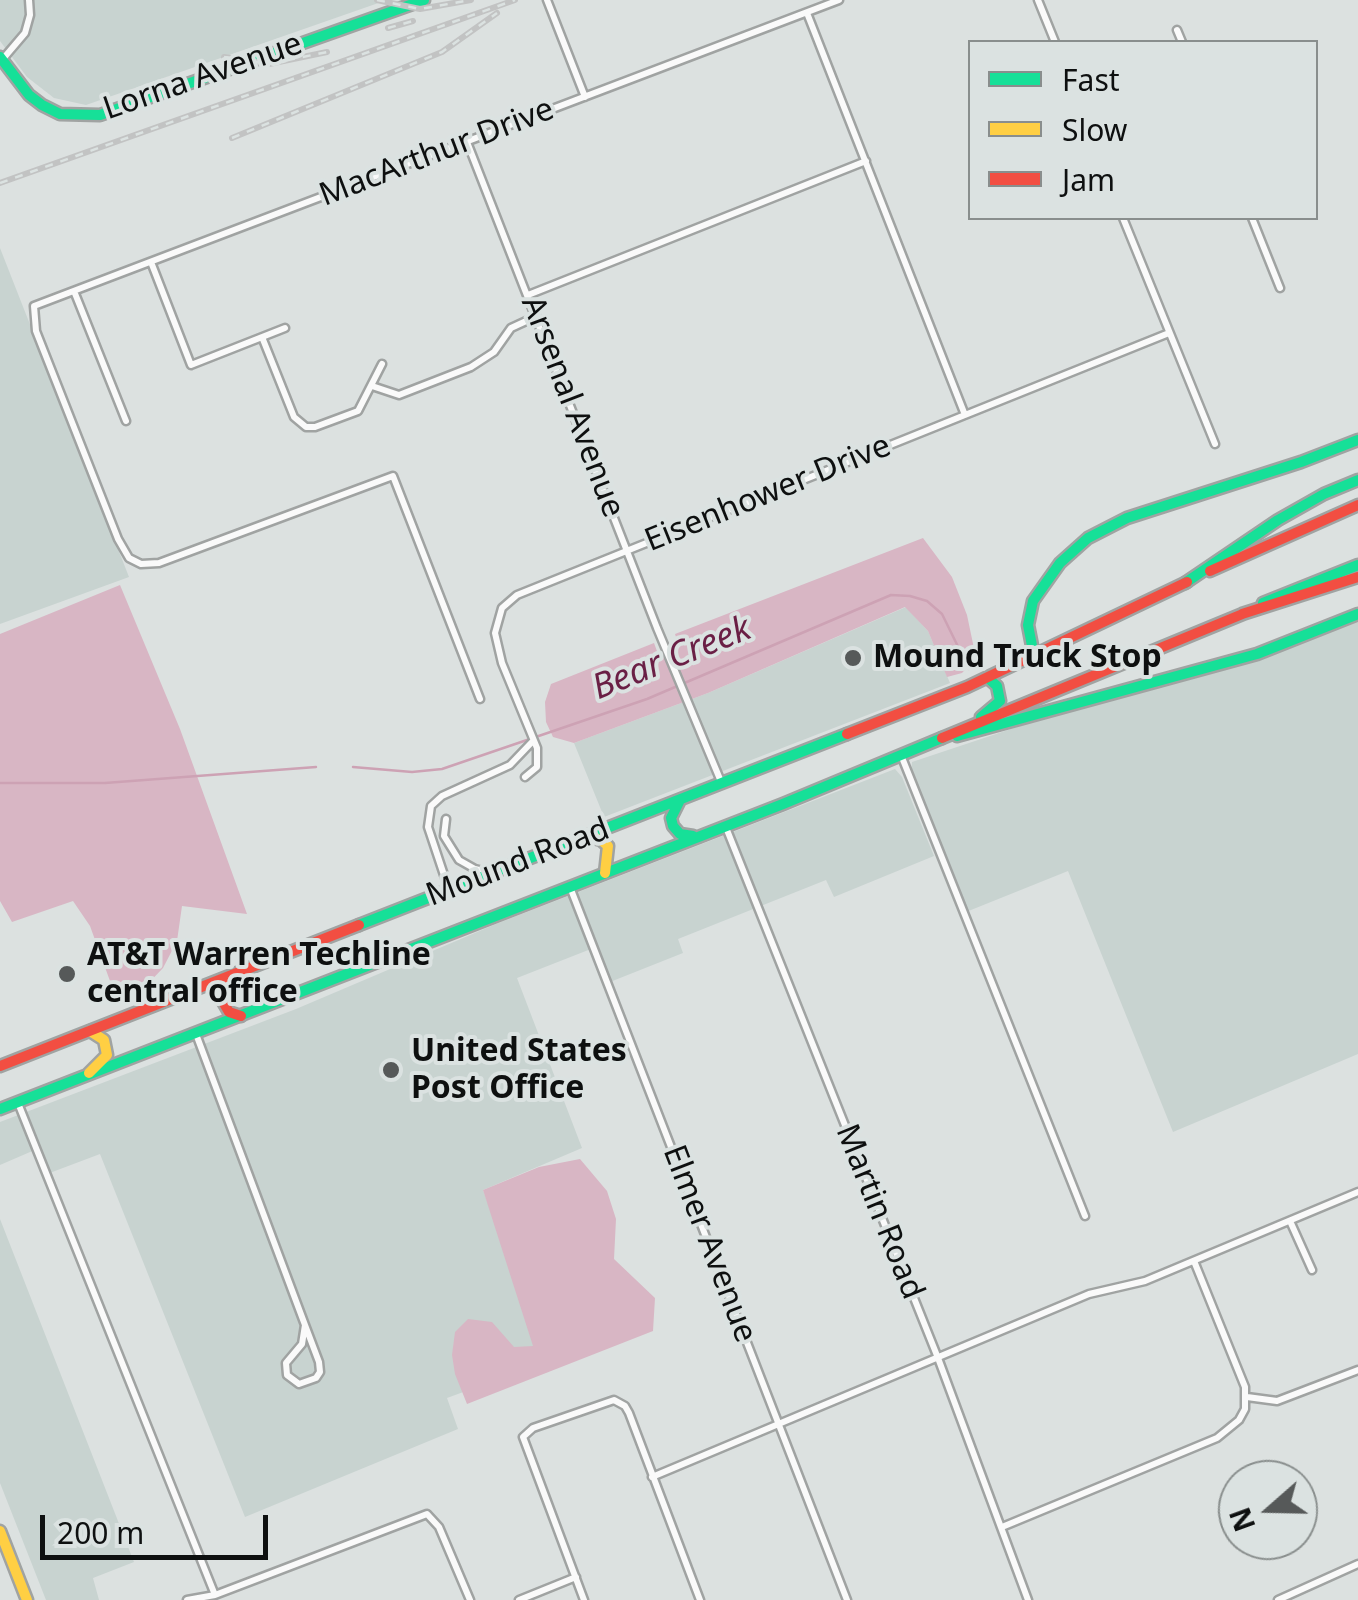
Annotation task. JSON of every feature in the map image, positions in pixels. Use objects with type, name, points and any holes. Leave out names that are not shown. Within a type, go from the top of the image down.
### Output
[{"type":"main road","name":"Lorna Avenue","points":[[1,58],[18,84],[42,105],[60,114],[100,115],[424,0]]},
{"type":"main road","points":[[1034,656],[1028,625],[1033,602],[1060,563],[1088,538],[1126,518],[1302,462],[1358,440]]},
{"type":"main road","points":[[1185,583],[1278,520],[1358,480]]},
{"type":"main road","name":"Mound Road","points":[[0,1066],[988,678],[1185,583],[1358,506]]},
{"type":"main road","name":"Mound Road","points":[[0,1109],[901,756],[1358,565]]},
{"type":"main road","points":[[1242,614],[1358,577]]},
{"type":"main road","name":"Mound Road","points":[[935,741],[1002,726],[1256,654],[1358,614]]},
{"type":"main road","points":[[958,732],[1000,701],[998,686],[988,678]]},
{"type":"main road","points":[[680,800],[673,826],[680,834],[696,837]]},
{"type":"main road","points":[[586,836],[608,846],[604,873]]},
{"type":"main road","points":[[233,975],[222,1000],[229,1012],[241,1016]]},
{"type":"main road","points":[[84,1078],[106,1054],[104,1040],[90,1031]]},
{"type":"main road","points":[[0,1531],[27,1600]]},
{"type":"street","points":[[1,58],[24,32],[30,15],[29,0]]},
{"type":"street","points":[[548,0],[585,97]]},
{"type":"street","name":"MacArthur Drive","points":[[480,699],[393,476],[159,562],[141,564],[130,558],[118,539],[36,331],[34,306],[840,0]]},
{"type":"street","points":[[1038,0],[1054,40]]},
{"type":"street","points":[[807,13],[964,415]]},
{"type":"street","points":[[1177,30],[1181,40]]},
{"type":"street","name":"Arsenal Avenue","points":[[467,142],[722,784]]},
{"type":"street","points":[[528,295],[866,160]]},
{"type":"street","points":[[1124,220],[1214,444]]},
{"type":"street","points":[[1253,220],[1280,288]]},
{"type":"street","points":[[151,262],[192,365],[285,328]]},
{"type":"street","points":[[74,291],[126,421]]},
{"type":"street","points":[[372,386],[399,395],[471,367],[494,352],[515,325],[537,316]]},
{"type":"street","name":"Eisenhower Drive","points":[[532,742],[496,642],[496,624],[502,608],[524,590],[1169,333]]},
{"type":"street","points":[[262,337],[292,413],[303,426],[316,427],[358,411],[382,364]]},
{"type":"street","points":[[449,890],[428,827],[428,810],[442,796],[510,765],[532,742],[538,761],[534,771],[524,778]]},
{"type":"street","points":[[901,756],[1085,1216]]},
{"type":"street","points":[[446,818],[444,836],[460,860],[474,869],[492,873]]},
{"type":"street","name":"Martin Road","points":[[726,825],[938,1358],[1028,1600]]},
{"type":"street","name":"Elmer Avenue","points":[[570,887],[848,1600]]},
{"type":"street","points":[[196,1034],[305,1325],[320,1372],[313,1380],[300,1384],[289,1378],[286,1364],[302,1344],[305,1325]]},
{"type":"street","points":[[18,1103],[215,1595]]},
{"type":"street","points":[[652,1477],[1089,1294],[1145,1282],[1358,1192]]},
{"type":"street","points":[[1290,1220],[1312,1270]]},
{"type":"street","points":[[1002,1527],[1217,1438],[1239,1420],[1247,1397],[1194,1261]]},
{"type":"street","points":[[1247,1397],[1277,1401],[1358,1370]]},
{"type":"street","points":[[584,1600],[524,1436],[533,1428],[614,1400],[629,1413],[700,1600]]},
{"type":"street","points":[[186,1600],[215,1595],[426,1514],[440,1527],[470,1600]]},
{"type":"street","points":[[1278,1600],[1358,1564]]},
{"type":"street","points":[[520,1600],[576,1577]]},
{"type":"shaded area","points":[[0,0],[387,0],[86,105],[54,98],[27,77],[0,41]]},
{"type":"shaded area","points":[[0,248],[129,577],[0,624]]},
{"type":"shaded area","points":[[923,538],[952,577],[967,615],[976,658],[962,673],[947,677],[928,631],[905,607],[708,693],[574,743],[553,737],[546,722],[545,702],[551,684],[654,643],[658,654],[679,646],[675,634]]},
{"type":"shaded area","points":[[120,585],[180,729],[247,914],[182,906],[177,941],[163,968],[140,992],[114,992],[90,926],[73,901],[12,922],[0,901],[0,634]]},
{"type":"shaded area","points":[[906,607],[928,631],[950,683],[604,817],[574,743],[708,693]]},
{"type":"shaded area","points":[[1358,618],[1358,1054],[1173,1132],[1068,871],[966,912],[911,775],[912,762],[1264,653]]},
{"type":"shaded area","points":[[895,769],[902,777],[934,856],[834,897],[826,880],[678,939],[683,953],[610,982],[596,947],[517,978],[582,1148],[483,1190],[548,1361],[447,1398],[458,1429],[245,1517],[100,1154],[47,1174],[37,1149],[0,1165],[0,1122],[296,1009],[496,924]]},
{"type":"shaded area","points":[[580,1159],[607,1191],[616,1219],[614,1259],[655,1298],[653,1331],[467,1404],[452,1355],[455,1332],[468,1319],[492,1322],[514,1347],[533,1346],[483,1190],[539,1167]]},
{"type":"shaded area","points":[[0,1219],[134,1562],[93,1578],[99,1600],[46,1600],[0,1483]]},
{"type":"waterway","name":"Bear Creek","points":[[353,767],[412,772],[442,769],[647,699],[891,595],[927,601],[942,614],[969,669]]},
{"type":"waterway","name":"Bear Creek","points":[[0,783],[105,783],[316,767]]},
{"type":"railway","points":[[377,0],[420,9],[471,0]]},
{"type":"railway","points":[[0,183],[515,0]]},
{"type":"railway","points":[[232,138],[442,52],[497,13]]},
{"type":"railway","points":[[388,28],[413,21]]},
{"type":"railway","points":[[224,57],[269,64],[327,52]]},
{"type":"traffic: fast","points":[[0,57],[29,95],[42,105],[60,114],[100,115],[424,0]]},
{"type":"traffic: fast","points":[[1034,656],[1028,625],[1033,601],[1060,563],[1088,538],[1127,518],[1358,440]]},
{"type":"traffic: fast","points":[[1185,583],[1278,520],[1358,480]]},
{"type":"traffic: fast","points":[[1263,603],[1358,565]]},
{"type":"traffic: fast","points":[[957,736],[1257,654],[1358,614]]},
{"type":"traffic: fast","points":[[981,717],[1000,701],[997,686],[988,678]]},
{"type":"traffic: fast","points":[[359,925],[847,734]]},
{"type":"traffic: fast","points":[[0,1109],[783,804],[942,738]]},
{"type":"traffic: fast","points":[[680,800],[671,818],[673,826],[680,834],[693,836]]},
{"type":"traffic: slow","points":[[586,836],[608,846],[605,873]]},
{"type":"traffic: slow","points":[[89,1073],[107,1055],[104,1040],[90,1031]]},
{"type":"traffic: slow","points":[[0,1531],[27,1600]]},
{"type":"traffic: jam","points":[[1210,571],[1358,505]]},
{"type":"traffic: jam","points":[[1242,614],[1358,577]]},
{"type":"traffic: jam","points":[[847,734],[967,687],[1187,582]]},
{"type":"traffic: jam","points":[[942,738],[1245,613]]},
{"type":"traffic: jam","points":[[0,1066],[359,925]]},
{"type":"traffic: jam","points":[[232,978],[222,1000],[229,1012],[241,1016]]},
{"type":"place","name":"Mound Truck Stop","points":[[853,658]]},
{"type":"place","name":"AT&T Warren Techline central office","points":[[67,974]]},
{"type":"place","name":"United States Post Office","points":[[391,1070]]}]
